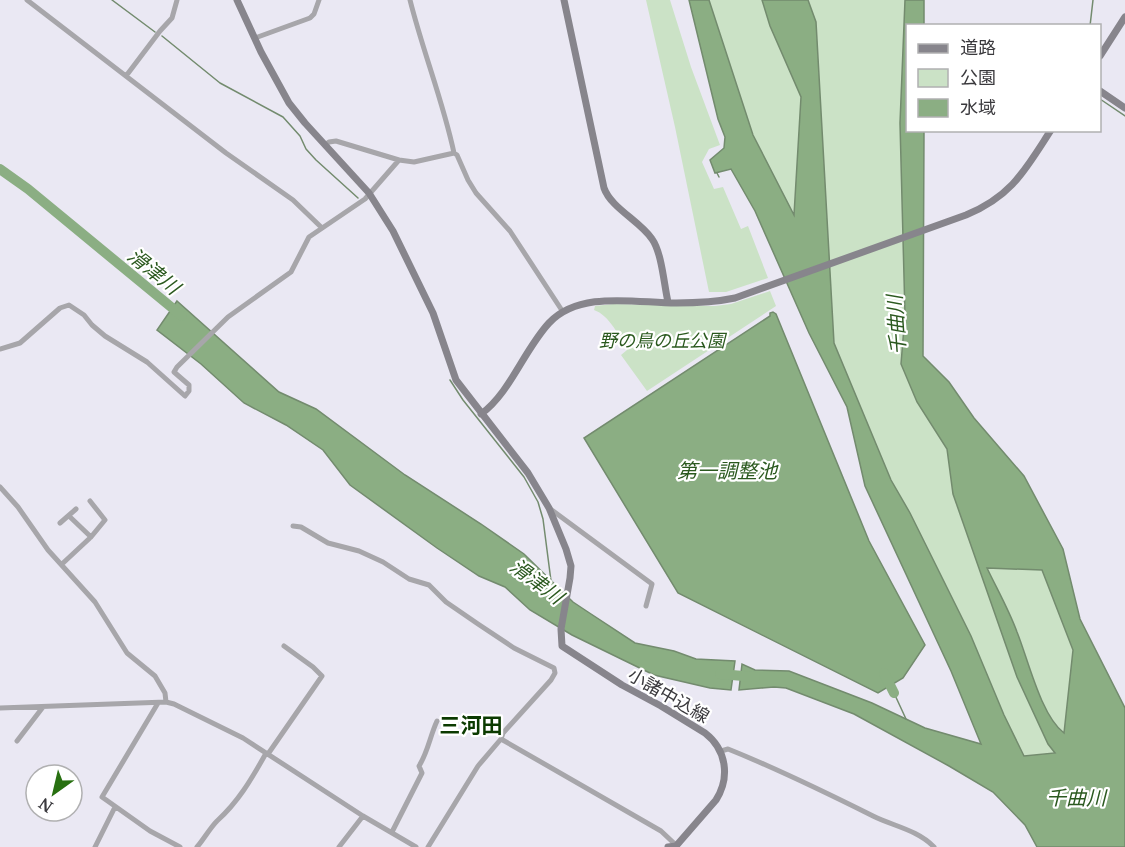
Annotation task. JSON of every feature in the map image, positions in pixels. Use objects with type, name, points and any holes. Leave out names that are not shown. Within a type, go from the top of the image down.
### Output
[{"type":"street","points":[[27,0],[226,153],[293,200],[321,227]]},
{"type":"street","points":[[126,76],[172,18],[177,0]]},
{"type":"street","points":[[237,0],[289,103],[369,194],[393,231],[433,313],[456,380],[528,472],[549,508],[652,584],[646,606]]},
{"type":"street","points":[[255,38],[310,18],[320,0]]},
{"type":"street","points":[[410,0],[440,97],[454,153],[476,193],[510,231],[563,312]]},
{"type":"street","points":[[564,0],[606,194],[642,227],[655,244],[668,302]]},
{"type":"street","points":[[1101,54],[1125,17]]},
{"type":"street","points":[[1101,92],[1125,108]]},
{"type":"street","points":[[481,414],[500,396],[546,327],[563,312],[593,302],[723,300],[777,284],[959,217],[983,208],[1006,192],[1019,178],[1050,132]]},
{"type":"street","points":[[326,145],[336,141],[399,160],[414,162],[454,153]]},
{"type":"street","points":[[0,349],[20,343],[60,308],[69,305],[84,315],[92,326],[105,336],[147,362],[185,396],[189,391],[189,385],[174,372],[177,367],[228,316],[291,272],[309,237],[365,199],[399,160]]},
{"type":"street","points":[[0,488],[18,507],[41,541],[95,602],[127,653],[159,681],[167,697],[166,702]]},
{"type":"street","points":[[62,564],[91,537],[105,519],[90,501]]},
{"type":"street","name":"小諸中込線","points":[[549,508],[568,554],[571,572],[560,641],[562,646],[705,733],[712,738],[721,751]]},
{"type":"street","points":[[60,523],[76,509]]},
{"type":"street","points":[[69,516],[91,537]]},
{"type":"street","points":[[293,526],[301,527],[328,543],[359,550],[409,579],[429,585],[446,602],[514,648],[554,668],[555,673],[551,680],[503,733],[501,739],[492,746],[428,847]]},
{"type":"street","points":[[196,847],[218,820],[231,809],[265,755],[268,754],[322,676],[284,646]]},
{"type":"street","points":[[0,708],[166,702],[243,738],[363,816],[416,847]]},
{"type":"street","points":[[158,703],[102,798],[150,831],[180,847]]},
{"type":"street","points":[[17,741],[43,707]]},
{"type":"street","points":[[392,832],[422,773],[418,766],[425,756],[430,735],[437,721]]},
{"type":"street","points":[[501,739],[661,831],[674,847],[721,792],[725,771],[721,751],[728,749],[800,780],[875,817],[910,829],[934,847]]},
{"type":"street","points":[[94,847],[115,807]]},
{"type":"street","points":[[339,847],[363,816]]},
{"type":"green space","points":[[646,0],[670,0],[691,67],[720,145],[709,149],[702,162],[714,189],[723,187],[741,229],[748,226],[768,278],[726,292],[709,292]]},
{"type":"green space","points":[[709,0],[762,0],[770,26],[801,97],[794,216],[753,135]]},
{"type":"green space","points":[[808,0],[905,0],[900,123],[905,315],[901,364],[917,402],[947,449],[953,494],[1017,676],[1048,744],[1056,753],[1024,757],[971,636],[910,513],[891,480],[834,343],[816,22]]},
{"type":"green space","name":"野の鳥の丘公園","points":[[770,291],[776,306],[647,391],[621,355],[627,350],[617,333],[609,321],[594,310],[595,306],[613,304],[715,306],[731,304]]},
{"type":"green space","points":[[986,567],[1042,570],[1073,650],[1064,733],[1048,713],[1016,630]]},
{"type":"water","name":"千曲川","points":[[689,0],[709,0],[753,135],[794,215],[801,97],[770,26],[762,0],[808,0],[816,22],[834,343],[891,480],[910,513],[971,636],[1024,756],[1055,753],[1048,744],[1017,677],[953,494],[947,449],[917,402],[901,364],[905,315],[900,123],[905,0],[924,0],[924,24],[906,24],[906,132],[924,132],[923,356],[949,382],[974,418],[1024,476],[1063,549],[1080,619],[1125,708],[1125,847],[1037,847],[1025,825],[993,792],[854,714],[786,688],[739,690],[742,664],[755,670],[789,671],[872,703],[925,728],[981,744],[951,671],[865,486],[847,407],[809,333],[755,211],[731,169],[715,173],[710,160],[724,148],[725,137],[718,119]],"holes":[[[987,568],[1042,570],[1073,650],[1064,733],[1048,714],[1014,624]]]},
{"type":"water","points":[[177,301],[279,392],[316,409],[405,475],[524,554],[573,602],[635,643],[674,651],[696,659],[735,661],[731,690],[710,688],[654,675],[572,635],[530,610],[505,587],[479,576],[437,548],[350,485],[323,450],[286,425],[244,403],[201,364],[157,330]]},
{"type":"water","name":"第一調整池","points":[[773,312],[776,314],[869,541],[925,645],[903,678],[878,693],[678,593],[584,438]]},
{"type":"waterway","points":[[112,0],[155,32]]},
{"type":"waterway","points":[[1090,24],[1093,0]]},
{"type":"waterway","points":[[162,36],[220,83],[283,117],[300,136],[306,149],[316,160],[358,198]]},
{"type":"waterway","points":[[1101,100],[1125,116]]},
{"type":"waterway","name":"滑津川","points":[[0,169],[28,189],[182,316]]},
{"type":"waterway","points":[[717,173],[719,177]]},
{"type":"waterway","points":[[450,380],[524,477],[538,502],[543,519],[551,581]]},
{"type":"waterway","name":"第一調整池","points":[[884,673],[894,693]]},
{"type":"waterway","name":"滑津川","points":[[720,674],[755,677]]},
{"type":"waterway","points":[[894,693],[906,719]]},
{"type":"district","name":"三河田","points":[[471,725]]}]
